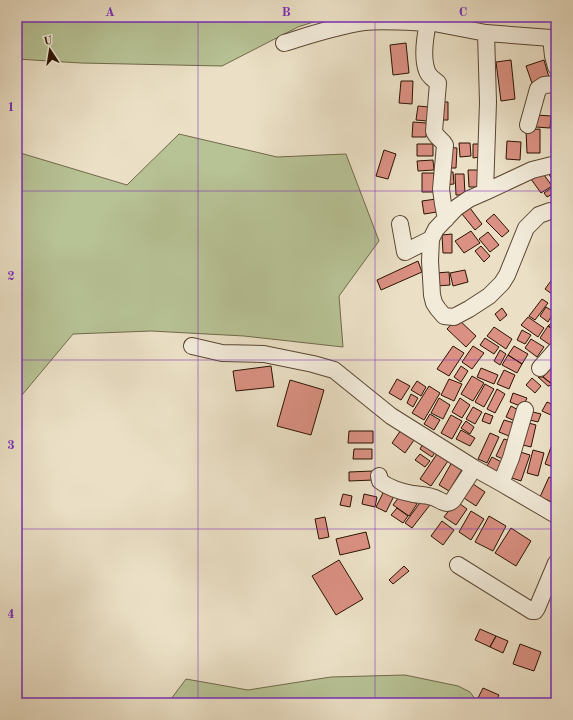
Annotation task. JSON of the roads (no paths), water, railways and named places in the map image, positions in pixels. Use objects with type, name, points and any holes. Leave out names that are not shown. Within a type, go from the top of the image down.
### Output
[{"type":"street","points":[[284,43],[323,31],[364,22],[392,21],[434,23],[486,32],[554,39],[553,56],[556,67]]},
{"type":"street","points":[[428,23],[425,42],[425,61],[427,72],[438,83],[434,131],[437,137],[444,142],[445,145],[441,189],[442,204],[446,219]]},
{"type":"street","points":[[485,192],[488,102],[486,32]]},
{"type":"street","points":[[528,125],[538,89],[544,85],[556,84]]},
{"type":"street","points":[[556,164],[532,170],[469,199],[456,208],[436,229],[431,239],[430,261],[432,294],[434,303],[444,316],[454,317],[470,309],[489,296],[502,283],[507,275],[526,228],[539,215],[550,211],[556,211]]},
{"type":"street","points":[[400,224],[406,252],[431,239]]},
{"type":"street","points":[[192,346],[222,353],[264,354],[334,370],[391,416],[474,468],[554,510]]},
{"type":"street","points":[[540,368],[556,350]]},
{"type":"street","points":[[501,483],[511,458],[525,410]]},
{"type":"street","points":[[379,476],[380,481],[383,484],[395,489],[425,495],[445,503],[449,503],[453,500],[474,468]]},
{"type":"street","points":[[458,565],[535,612],[556,563]]}]
